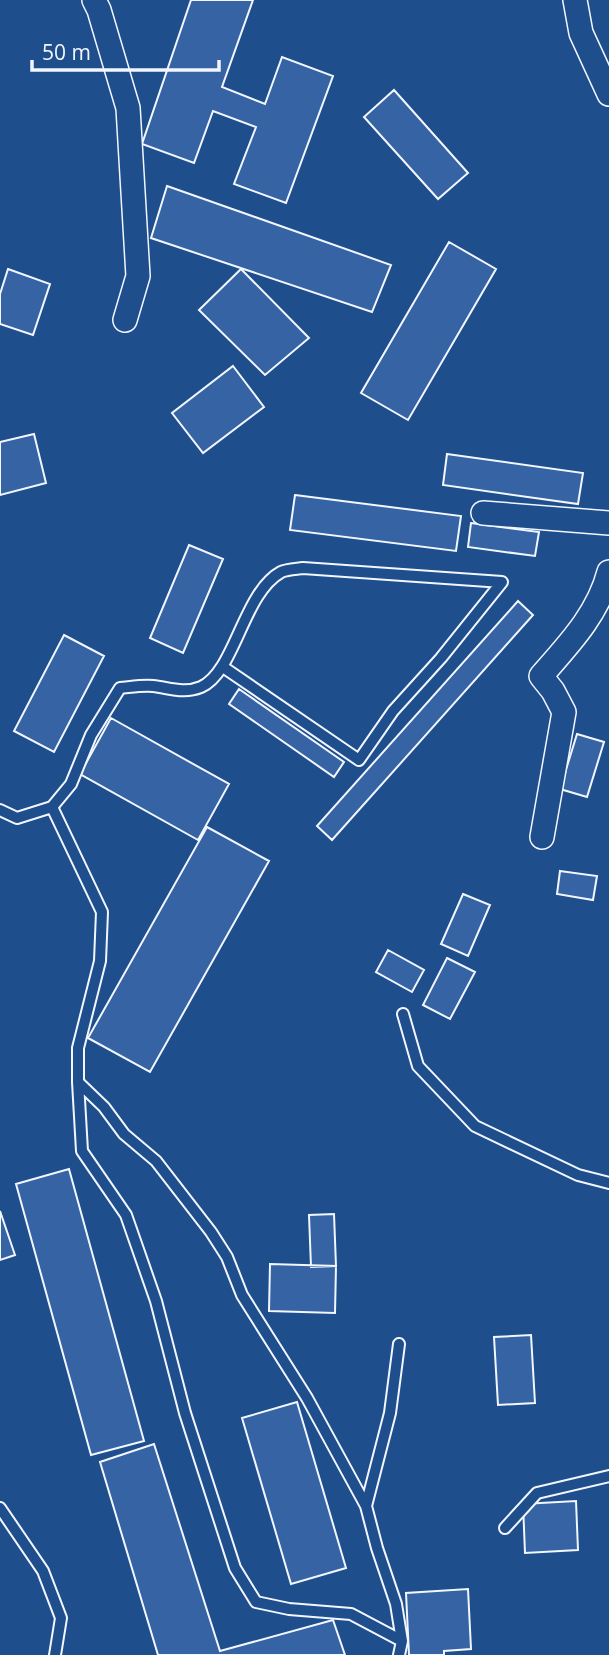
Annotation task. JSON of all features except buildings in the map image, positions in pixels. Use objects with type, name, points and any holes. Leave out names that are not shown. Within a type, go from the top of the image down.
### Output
[{"type":"street","points":[[575,0],[581,33],[609,93]]},
{"type":"street","points":[[101,3],[128,108],[138,276],[125,320]]},
{"type":"street","points":[[483,513],[609,523]]},
{"type":"street","points":[[542,837],[564,712],[541,676],[584,626],[606,584],[609,572]]},
{"type":"lane","points":[[0,810],[17,818],[52,807],[71,784],[91,735],[121,688],[151,686],[180,691],[203,687],[223,667],[262,589],[282,572],[303,568],[502,582],[441,658],[393,710],[359,760],[223,667]]},
{"type":"lane","points":[[52,807],[102,912],[100,961],[78,1048],[82,1151],[126,1215],[156,1301],[185,1413],[234,1569],[256,1602],[289,1609],[351,1614],[402,1641]]},
{"type":"lane","points":[[403,1014],[418,1066],[475,1126],[578,1175],[609,1183]]},
{"type":"lane","points":[[78,1082],[104,1107],[124,1134],[156,1161],[211,1232],[227,1257],[242,1295],[307,1398],[366,1506],[396,1604],[402,1641],[400,1655]]},
{"type":"lane","points":[[366,1506],[390,1413],[399,1344]]},
{"type":"lane","points":[[505,1528],[537,1493],[609,1476]]},
{"type":"lane","points":[[0,1508],[43,1571],[61,1618],[55,1655]]}]
